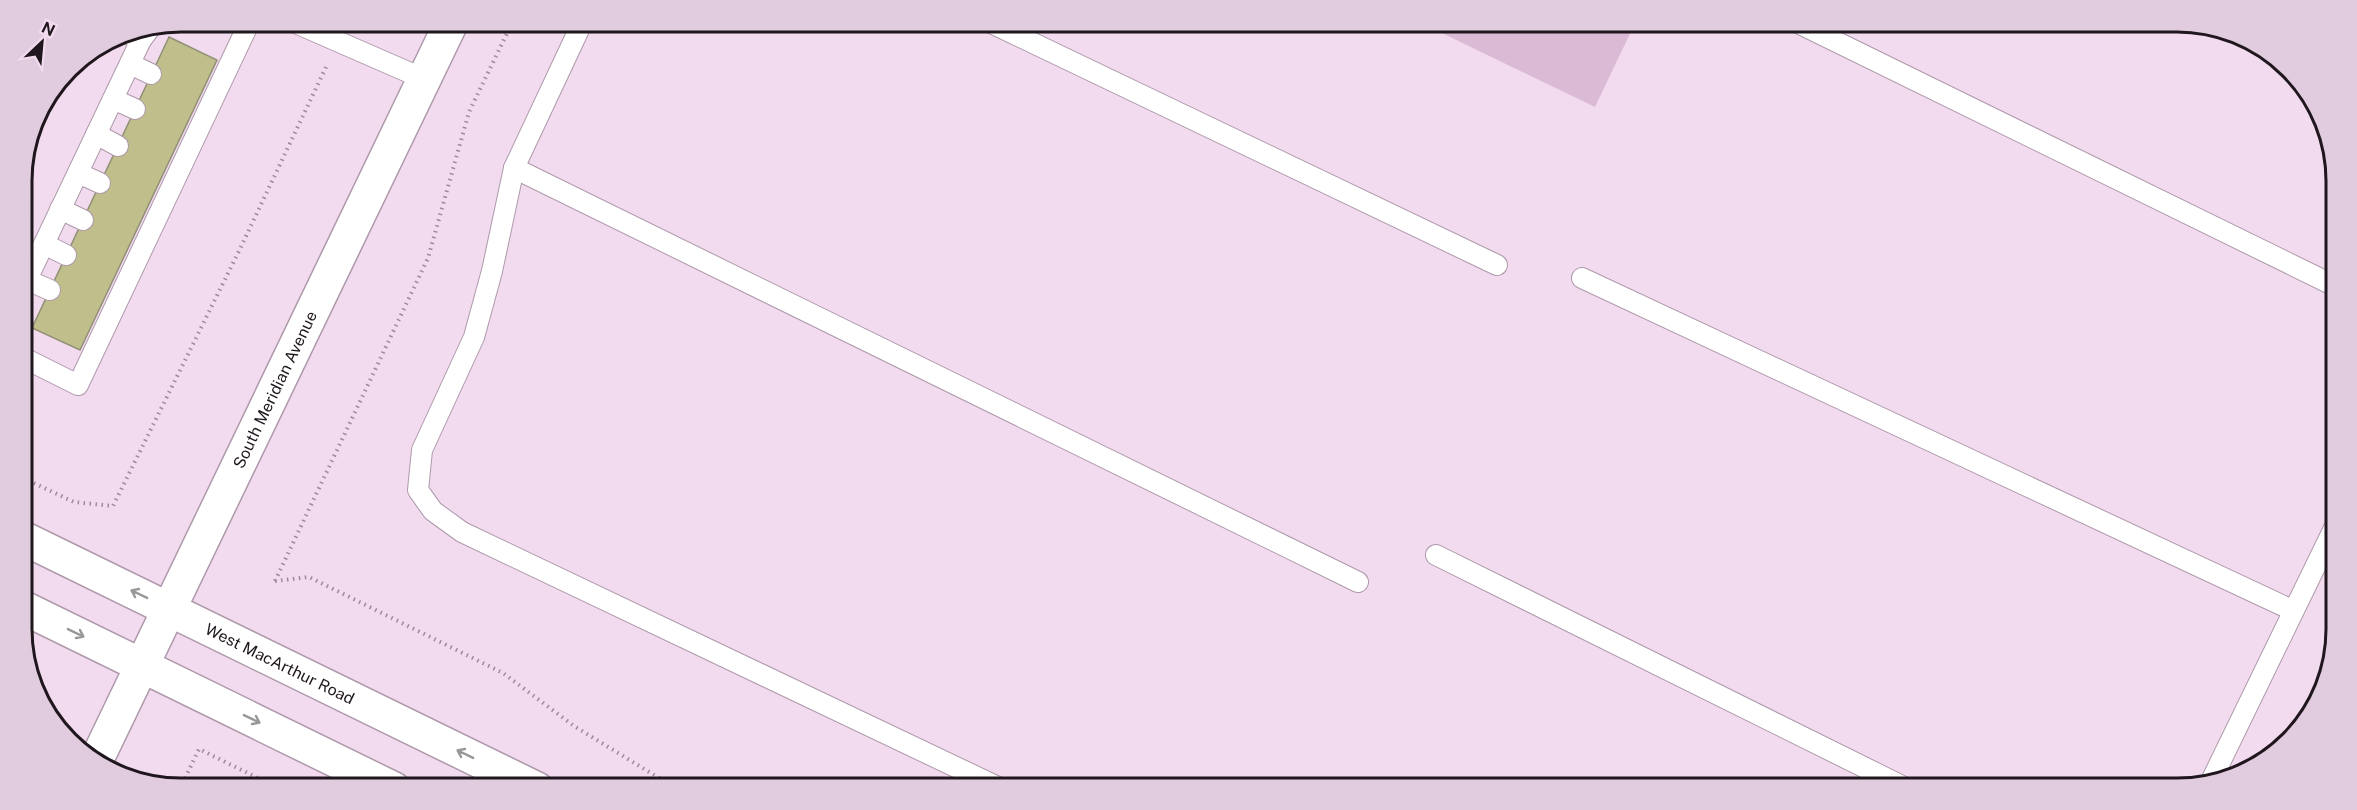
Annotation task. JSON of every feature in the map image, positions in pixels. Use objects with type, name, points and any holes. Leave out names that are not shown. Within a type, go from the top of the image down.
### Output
[{"type":"street","name":"South Meridian Avenue","points":[[99,754],[447,32]]},
{"type":"street","name":"West MacArthur Road","points":[[32,542],[515,778]]},
{"type":"street","points":[[32,612],[372,778]]},
{"type":"lane","points":[[32,362],[78,385],[103,316],[206,98],[244,32]]},
{"type":"lane","points":[[317,32],[424,79]]},
{"type":"lane","points":[[578,32],[514,168],[492,271],[474,337],[422,450],[418,490],[433,511],[462,532],[979,778]]},
{"type":"lane","points":[[1010,32],[1497,265]]},
{"type":"lane","points":[[1816,32],[2326,282]]},
{"type":"lane","points":[[32,269],[130,64],[138,38]]},
{"type":"lane","points":[[130,64],[151,74]]},
{"type":"lane","points":[[113,99],[135,109]]},
{"type":"lane","points":[[96,134],[118,146]]},
{"type":"lane","points":[[514,168],[1358,582]]},
{"type":"lane","points":[[78,173],[100,183]]},
{"type":"lane","points":[[60,209],[83,220]]},
{"type":"lane","points":[[44,244],[66,255]]},
{"type":"lane","points":[[1582,278],[2292,610]]},
{"type":"lane","points":[[32,287],[50,290]]},
{"type":"lane","points":[[2215,773],[2326,544]]},
{"type":"lane","points":[[1436,555],[1886,778]]},
{"type":"path","points":[[508,32],[470,112],[428,258],[275,581],[309,577],[492,668],[574,726],[660,778]]},
{"type":"path","points":[[32,482],[74,502],[112,506],[240,251],[338,41]]},
{"type":"path","points":[[185,778],[199,749],[258,778]]},
{"type":"shaded area","points":[[1440,32],[1631,32],[1595,107]]},
{"type":"building","points":[[169,37],[217,60],[80,350],[32,328]]}]
